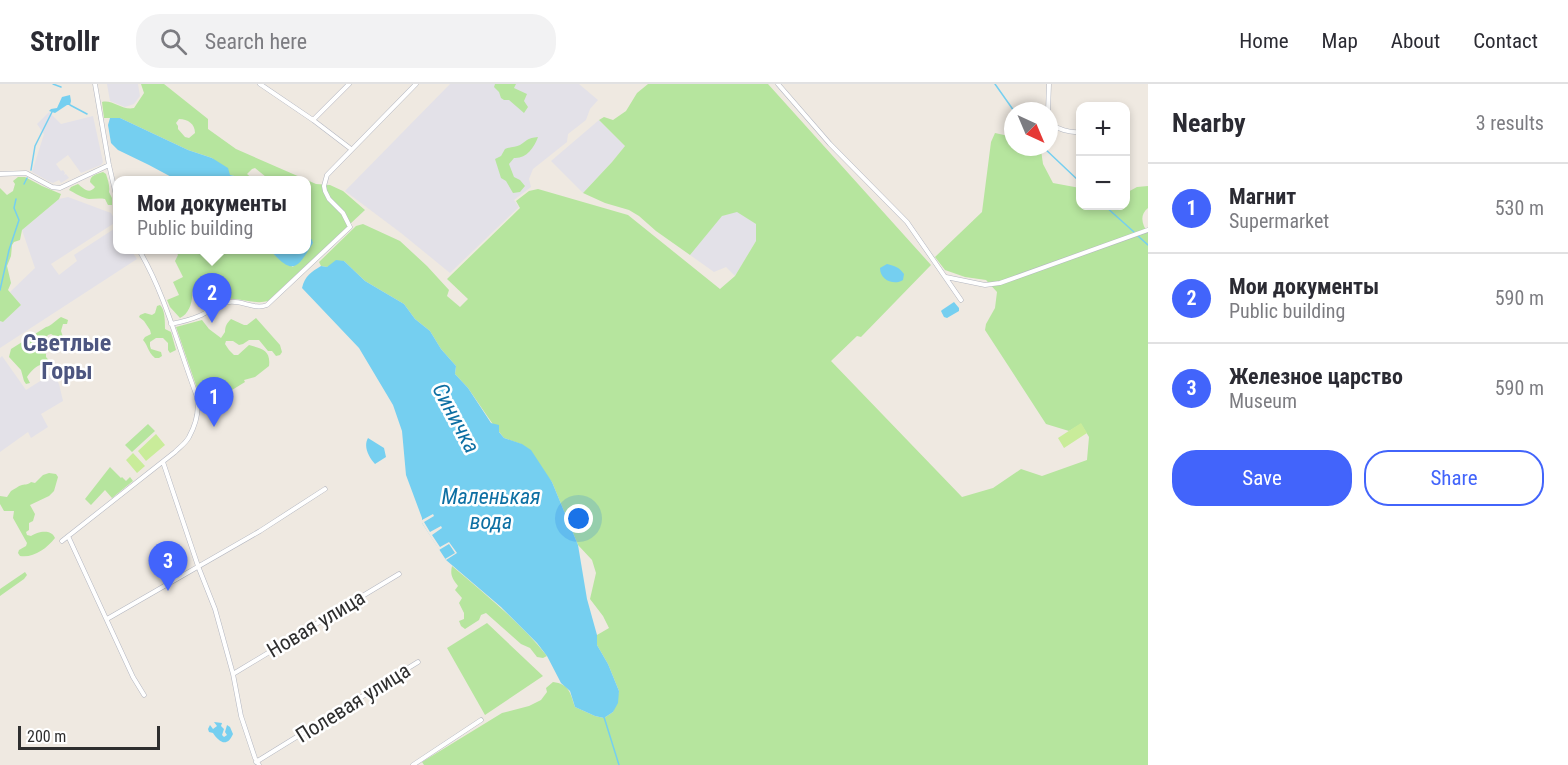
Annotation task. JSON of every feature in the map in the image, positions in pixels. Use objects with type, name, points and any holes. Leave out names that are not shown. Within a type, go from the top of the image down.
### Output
[{"type":"street","points":[[94,84],[113,184]]},
{"type":"street","points":[[260,84],[351,149]]},
{"type":"street","points":[[313,120],[349,84]]},
{"type":"street","points":[[171,324],[198,317],[220,304],[229,302],[258,306],[267,304],[350,227],[344,213],[329,199],[324,186],[327,175],[416,84]]},
{"type":"street","points":[[778,84],[830,144],[906,222],[961,300]]},
{"type":"street","points":[[1048,102],[1049,84]]},
{"type":"street","points":[[1058,128],[1076,133]]},
{"type":"street","points":[[0,174],[26,174],[52,187],[60,188],[109,165]]},
{"type":"street","points":[[945,277],[985,285],[1000,283],[1148,230]]},
{"type":"street","points":[[62,541],[176,452],[189,437],[198,405],[171,324],[156,285],[140,254]]},
{"type":"street","points":[[163,462],[215,609],[233,674],[241,716],[257,762]]},
{"type":"street","points":[[107,619],[260,531],[325,489]]},
{"type":"street","points":[[68,536],[133,677],[144,695]]},
{"type":"street","name":"Новая улица","points":[[233,674],[399,574]]},
{"type":"street","name":"Полевая улица","points":[[257,762],[418,662]]},
{"type":"street","points":[[413,765],[481,720]]},
{"type":"shaded area","points":[[107,84],[138,84],[140,96],[134,104],[125,107],[110,101]]},
{"type":"shaded area","points":[[450,84],[579,84],[598,100],[590,109],[586,120],[568,134],[567,142],[533,169],[529,179],[531,187],[514,200],[519,207],[450,273],[345,191]]},
{"type":"shaded area","points":[[49,112],[61,124],[93,116],[103,162],[101,165],[81,173],[68,155],[56,164],[69,178],[61,183],[59,180],[50,182],[32,172],[44,134],[37,124]]},
{"type":"shaded area","points":[[599,120],[625,146],[583,193],[551,161]]},
{"type":"shaded area","points":[[68,197],[111,213],[113,224],[51,264],[59,275],[77,261],[74,255],[113,230],[113,254],[134,254],[137,259],[0,348],[0,321],[3,322],[21,305],[10,292],[35,268],[22,230],[59,199]]},
{"type":"shaded area","points":[[737,211],[756,224],[756,241],[735,276],[726,267],[714,272],[690,255],[721,216]]},
{"type":"shaded area","points":[[2,356],[26,390],[53,373],[59,384],[63,401],[41,414],[48,427],[31,438],[28,432],[0,452],[0,358]]},
{"type":"green space","points":[[141,84],[164,84],[208,119],[208,129],[236,149],[298,176],[265,176],[255,168],[247,174],[249,176],[230,175],[212,158],[188,150],[120,118],[104,118],[102,102],[134,108],[144,93]],"holes":[[[179,119],[188,121],[194,127],[195,133],[189,138],[178,129],[176,123]]]},
{"type":"green space","points":[[495,84],[516,84],[514,88],[527,94],[524,101],[528,107],[524,113],[509,100],[501,98],[494,87]]},
{"type":"green space","points":[[648,84],[768,84],[931,265],[861,337],[857,336],[831,361],[962,497],[993,488],[1021,469],[1042,476],[1087,460],[1089,437],[1081,424],[1069,431],[1046,424],[985,330],[995,308],[997,292],[986,280],[965,277],[945,270],[935,257],[982,212],[991,142],[995,133],[1004,135],[1004,156],[1042,156],[1043,164],[1053,183],[1076,187],[1076,210],[1130,210],[1130,191],[1137,187],[1148,186],[1148,208],[1142,220],[1148,233],[1148,765],[424,765],[422,762],[502,713],[529,706],[541,700],[547,692],[546,688],[553,682],[566,687],[575,707],[604,718],[613,712],[619,691],[597,645],[597,635],[609,628],[590,599],[596,573],[592,560],[578,545],[552,482],[521,444],[504,438],[468,388],[455,374],[456,366],[441,349],[430,331],[415,319],[404,304],[365,281],[344,261],[327,267],[321,266],[319,262],[356,226],[363,224],[400,241],[449,290],[447,296],[460,307],[468,299],[447,279],[520,208],[516,201],[529,191],[538,189],[628,215],[720,289],[735,276],[756,241],[756,224],[737,212],[722,216],[690,255],[629,210],[583,193],[625,146],[599,120],[604,117],[613,120],[626,111],[637,93]]},
{"type":"green space","points":[[538,137],[529,152],[522,157],[514,158],[509,164],[514,177],[525,186],[520,192],[513,193],[506,181],[501,178],[495,159],[501,156],[505,149]]},
{"type":"green space","points":[[103,172],[108,181],[112,205],[108,205],[105,199],[81,197],[69,190],[78,184],[86,190],[93,189],[95,187],[90,182],[91,178]]},
{"type":"green space","points":[[18,177],[25,177],[61,194],[59,199],[22,230],[20,240],[12,245],[7,266],[11,283],[8,290],[21,305],[3,322],[0,321],[0,188],[7,195],[13,191],[15,184],[13,181]]},
{"type":"green space","points":[[311,182],[330,185],[343,191],[365,210],[268,301],[226,299],[222,285],[216,282],[192,292],[190,307],[180,318],[167,300],[179,295],[173,282],[183,277],[175,261],[177,254],[274,254],[293,267],[304,254],[311,254],[313,243],[311,240]]},
{"type":"green space","points":[[160,305],[164,313],[165,329],[171,332],[176,350],[170,353],[168,343],[163,338],[156,338],[150,342],[151,349],[161,352],[162,356],[155,358],[143,340],[151,334],[150,330],[139,317],[145,313],[152,315]]},
{"type":"green space","points":[[61,317],[68,320],[67,324],[63,324],[61,340],[51,334],[39,346],[53,365],[52,368],[42,365],[32,370],[27,377],[30,383],[26,384],[21,370],[9,357],[11,349]]},
{"type":"green space","points":[[256,318],[280,345],[282,352],[276,356],[272,351],[268,351],[259,340],[249,340],[239,345],[233,341],[226,341],[225,344],[234,355],[238,355],[249,345],[262,349],[269,357],[269,366],[211,403],[202,403],[176,327],[202,320],[221,338],[231,319],[247,325]]},
{"type":"green space","points":[[1081,423],[1087,433],[1064,448],[1058,438]]},
{"type":"green space","points":[[148,424],[155,431],[132,452],[125,445]]},
{"type":"green space","points":[[156,434],[165,445],[146,461],[138,451]]},
{"type":"green space","points":[[133,453],[145,466],[137,473],[126,460]]},
{"type":"green space","points":[[110,467],[121,478],[126,481],[130,477],[133,481],[112,498],[105,490],[91,505],[85,499]]},
{"type":"green space","points":[[56,474],[58,477],[54,491],[30,505],[35,514],[26,532],[31,536],[47,532],[55,538],[39,552],[30,556],[20,556],[19,550],[27,543],[13,518],[14,511],[4,511],[0,504],[0,496],[7,497],[18,487],[31,482],[35,483],[43,475]]},
{"type":"green space","points":[[452,566],[514,620],[547,656],[537,657],[530,648],[521,644],[486,613],[465,629],[461,626],[459,621],[464,619],[464,613],[459,603],[462,598],[455,590],[458,586],[452,576]]},
{"type":"green space","points":[[25,572],[27,575],[24,579],[0,596],[0,589]]},
{"type":"green space","points":[[487,623],[543,676],[485,715],[447,648]]},
{"type":"water","points":[[70,95],[70,105],[55,113],[49,111],[57,108],[62,97]]},
{"type":"water","points":[[110,118],[120,118],[188,150],[212,158],[228,168],[230,175],[234,176],[170,176],[118,150],[111,143],[108,125]]},
{"type":"water","points":[[274,254],[306,254],[294,266],[284,264]]},
{"type":"water","name":"Маленькая вода","points":[[336,260],[344,261],[365,281],[404,304],[415,319],[430,331],[441,349],[456,366],[455,374],[468,388],[491,423],[499,425],[499,432],[504,438],[522,444],[531,450],[552,482],[578,545],[587,599],[597,635],[597,645],[619,691],[618,703],[613,712],[604,718],[575,707],[570,691],[561,683],[547,656],[537,643],[501,607],[446,560],[422,523],[406,475],[402,431],[393,405],[359,348],[302,288],[311,272],[321,266],[327,267]]},
{"type":"water","points":[[887,264],[895,266],[904,274],[903,280],[892,282],[882,276],[880,268]]},
{"type":"water","points":[[954,302],[959,311],[947,318],[944,317],[941,311]]},
{"type":"water","points":[[368,438],[384,448],[386,457],[375,464],[366,448]]},
{"type":"water","points":[[214,722],[222,723],[224,737],[227,735],[225,732],[227,725],[230,727],[233,734],[228,741],[220,741],[209,732],[210,725],[213,729],[217,726]]},
{"type":"pier","points":[[433,514],[434,516],[424,522],[430,532],[441,526],[442,528],[432,535],[440,547],[449,542],[457,553],[446,560],[455,553],[449,544],[439,550],[422,523],[422,520]]},
{"type":"waterway","name":"Синичка","points":[[53,84],[61,87]]},
{"type":"waterway","points":[[995,84],[1008,102]]},
{"type":"waterway","name":"Синичка","points":[[70,105],[87,114]]},
{"type":"waterway","points":[[31,170],[35,146],[52,112]]},
{"type":"waterway","points":[[1053,156],[1076,178]]},
{"type":"waterway","points":[[24,184],[27,178]]},
{"type":"waterway","points":[[0,290],[19,220],[14,208],[16,199]]},
{"type":"waterway","points":[[1109,210],[1134,232]]},
{"type":"waterway","points":[[1138,236],[1148,245]]},
{"type":"waterway","name":"Синичка","points":[[604,717],[619,765]]},
{"type":"place","name":"Мои документы","points":[[212,323]]},
{"type":"place","name":"Магнит","points":[[214,427]]},
{"type":"place","name":"Железное царство","points":[[168,591]]},
{"type":"district","name":"Светлые Горы","points":[[67,357]]}]
